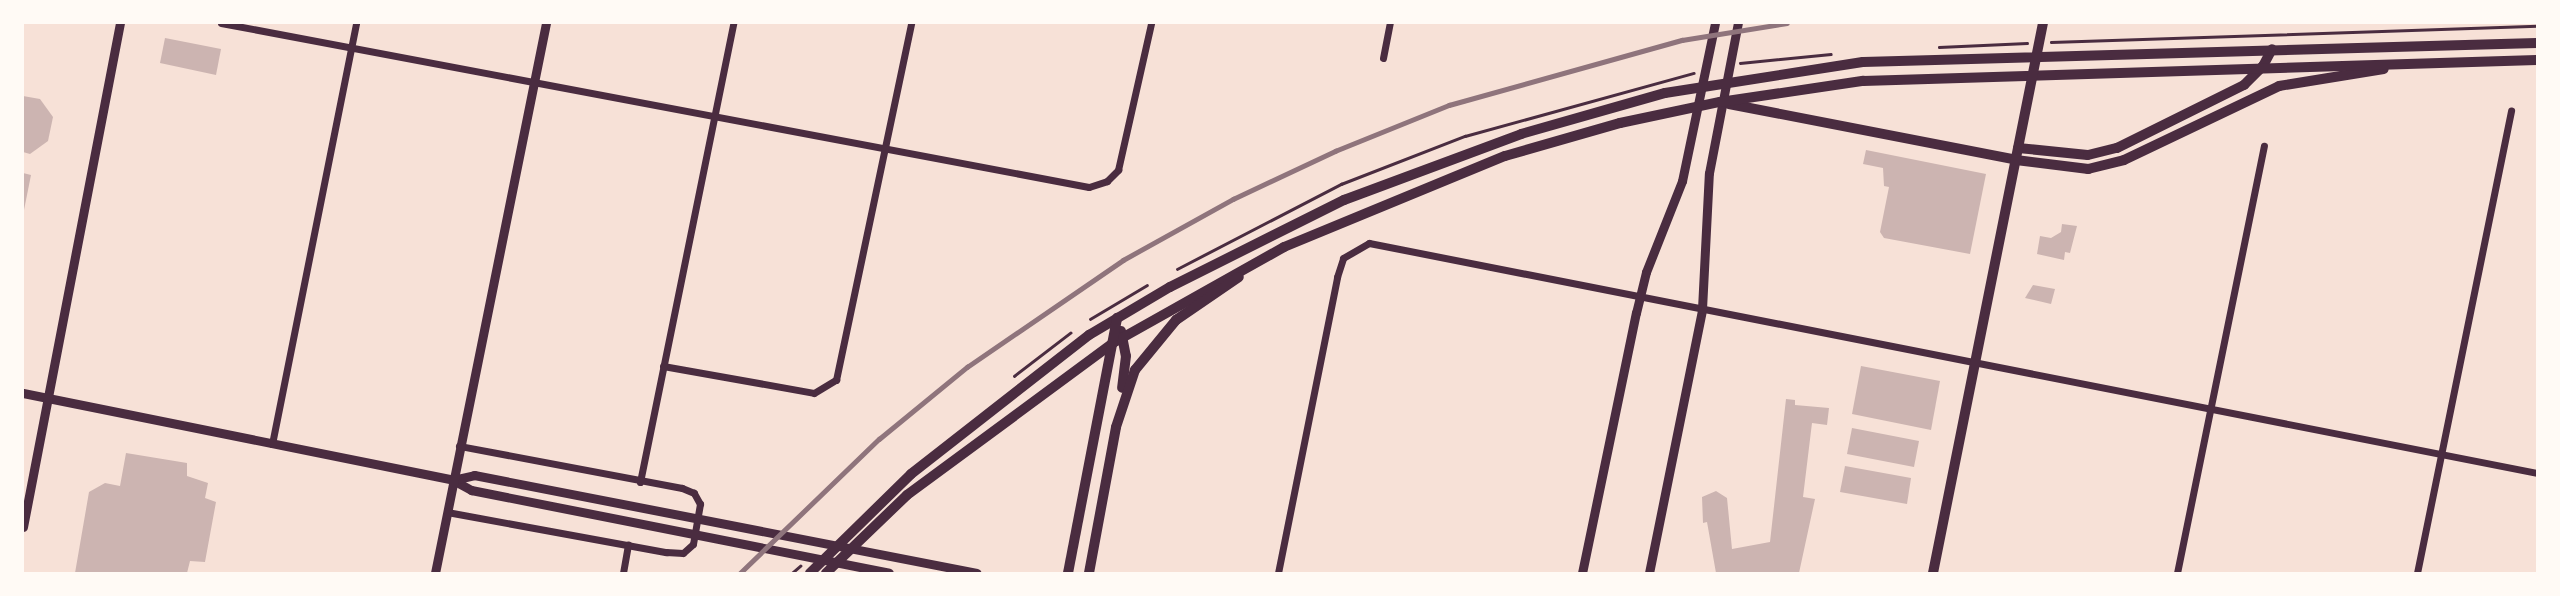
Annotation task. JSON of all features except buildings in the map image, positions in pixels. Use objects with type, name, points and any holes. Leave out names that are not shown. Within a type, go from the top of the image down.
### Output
[{"type":"main road","points":[[1933,573],[2043,23]]},
{"type":"main road","points":[[810,573],[911,474],[1068,351],[1117,318],[1344,200],[1521,134],[1665,93],[1863,62],[2537,43]]},
{"type":"main road","points":[[2018,148],[2088,155],[2117,148],[2244,85],[2263,66],[2272,49]]},
{"type":"main road","points":[[826,573],[907,495],[1117,340],[1284,247],[1505,156],[1720,102],[1863,81],[2263,66],[2537,60]]},
{"type":"main road","points":[[1720,102],[2070,169],[2105,166],[2279,86],[2408,64]]},
{"type":"main road","points":[[1116,427],[1135,370],[1159,337],[1176,320],[1284,247]]},
{"type":"main road","points":[[1068,573],[1117,340],[1117,318]]},
{"type":"main road","points":[[1089,573],[1126,356],[1117,340]]},
{"type":"street","points":[[23,527],[120,23]]},
{"type":"street","points":[[221,23],[534,80],[1089,187],[1107,181],[1118,170],[1126,149],[1151,23]]},
{"type":"street","points":[[272,444],[356,23]]},
{"type":"street","points":[[435,573],[546,23]]},
{"type":"street","points":[[640,482],[733,23]]},
{"type":"street","points":[[663,366],[814,393],[827,389],[842,364],[911,23]]},
{"type":"street","points":[[1383,58],[1390,23]]},
{"type":"street","points":[[1582,573],[1640,297],[1682,181],[1714,23]]},
{"type":"street","points":[[1649,573],[1702,309],[1709,173],[1738,23]]},
{"type":"street","points":[[2417,573],[2511,110]]},
{"type":"street","points":[[2177,573],[2264,146]]},
{"type":"street","points":[[1278,573],[1337,277],[1343,258],[1369,243],[2537,473]]},
{"type":"street","points":[[23,393],[453,480],[471,490],[887,573]]},
{"type":"street","points":[[447,512],[683,552],[693,544],[700,504],[694,493],[460,446]]},
{"type":"street","points":[[453,480],[474,475],[977,573]]},
{"type":"street","points":[[623,573],[628,544]]},
{"type":"path","points":[[2048,42],[2537,26]]},
{"type":"path","points":[[1938,47],[2034,43]]},
{"type":"path","points":[[1728,66],[1832,54]]},
{"type":"path","points":[[1167,274],[1341,184],[1465,136],[1702,71]]},
{"type":"path","points":[[1008,381],[1099,313],[1156,281]]},
{"type":"path","points":[[792,573],[801,564]]},
{"type":"railway","points":[[740,573],[879,439],[967,367],[1123,260],[1233,199],[1335,151],[1449,105],[1682,40],[1787,23]]}]
